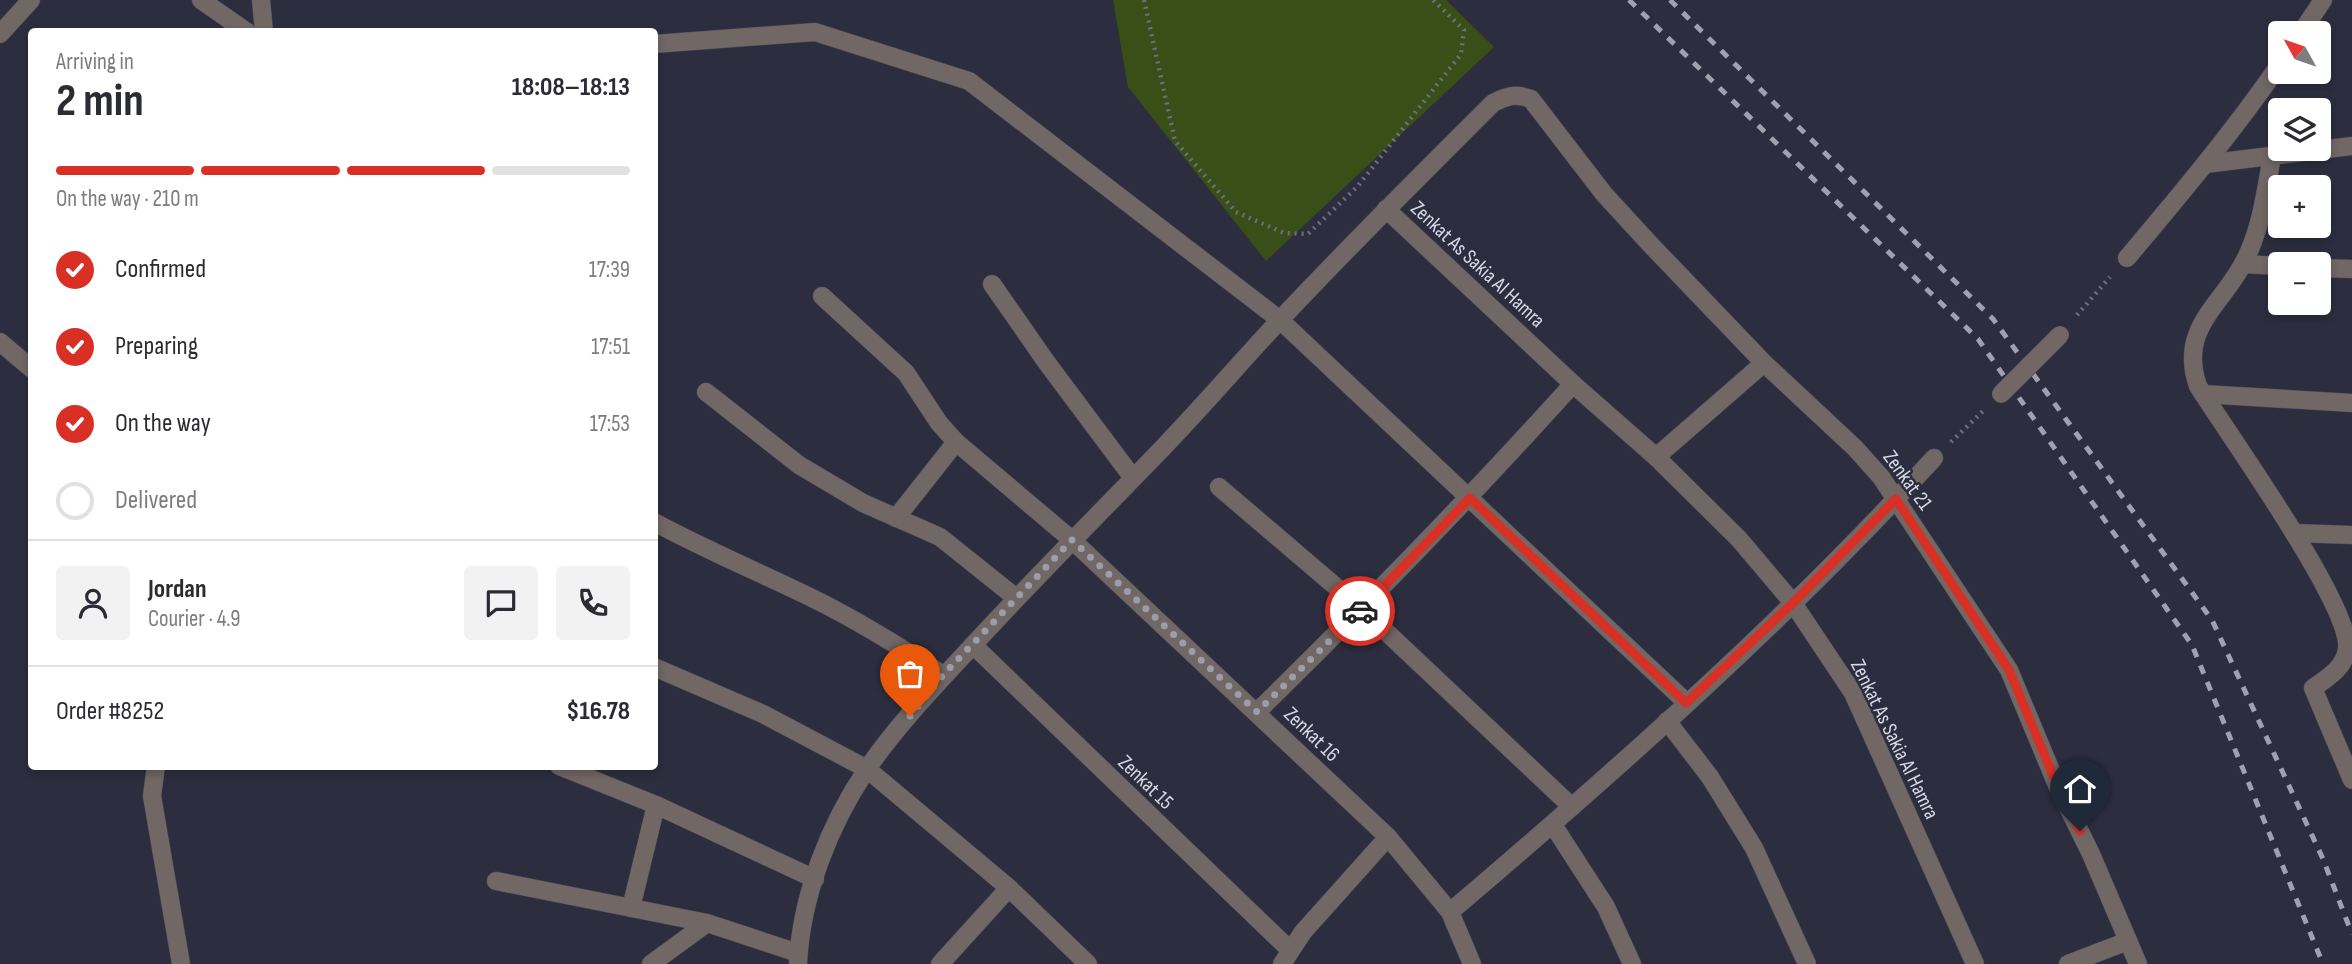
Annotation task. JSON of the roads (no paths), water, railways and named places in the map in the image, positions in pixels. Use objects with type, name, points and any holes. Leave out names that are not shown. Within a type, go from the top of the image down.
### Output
[{"type":"street","points":[[0,34],[31,0]]},
{"type":"street","points":[[201,0],[241,28]]},
{"type":"street","points":[[261,0],[264,28]]},
{"type":"street","points":[[2309,21],[2323,0]]},
{"type":"street","points":[[658,44],[815,32],[969,82],[1280,320],[1686,703]]},
{"type":"street","points":[[2127,258],[2255,102],[2268,82]]},
{"type":"street","name":"Zenkat 21","points":[[1386,209],[1493,103],[1507,96],[1518,95],[1531,99],[1604,194],[1764,363],[1855,448],[1896,499],[2009,670],[2057,785],[2091,854],[2138,964]]},
{"type":"street","points":[[2331,149],[2352,146]]},
{"type":"street","points":[[2205,164],[2268,156]]},
{"type":"street","points":[[2271,161],[2260,219],[2243,264],[2212,306],[2195,340],[2191,356],[2192,367],[2203,394],[2294,534],[2340,616],[2349,654],[2336,671],[2313,688],[2352,780]]},
{"type":"street","name":"Zenkat As Sakia Al Hamra","points":[[798,959],[815,878],[829,840],[867,769],[943,675],[1015,597],[1133,478],[1386,209],[1573,384],[1656,457],[1739,539],[1793,603],[1853,693],[1975,964]]},
{"type":"street","points":[[2243,264],[2268,265]]},
{"type":"street","points":[[2331,268],[2352,269]]},
{"type":"street","points":[[992,284],[1133,478]]},
{"type":"street","name":"Zenkat 16","points":[[822,296],[906,373],[939,423],[956,442],[1072,540],[1388,837],[1450,912],[1472,964]]},
{"type":"street","points":[[2001,394],[2060,335]]},
{"type":"street","points":[[0,342],[28,366]]},
{"type":"street","points":[[1656,457],[1764,363]]},
{"type":"street","points":[[1257,712],[1470,498],[1573,384]]},
{"type":"street","points":[[706,392],[799,465],[863,503],[940,537],[1015,597]]},
{"type":"street","points":[[2203,394],[2352,403]]},
{"type":"street","points":[[896,518],[956,442]]},
{"type":"street","points":[[1450,912],[1553,825],[1793,603],[1934,458]]},
{"type":"street","points":[[1219,487],[1362,609],[1572,807]]},
{"type":"street","points":[[658,524],[702,548],[815,599],[943,675]]},
{"type":"street","points":[[2294,534],[2352,536]]},
{"type":"street","name":"Zenkat 15","points":[[972,645],[1286,957]]},
{"type":"street","points":[[658,669],[763,714],[867,769],[1009,888],[1088,964]]},
{"type":"street","points":[[1667,721],[1710,778],[1754,848],[1807,964]]},
{"type":"street","points":[[155,770],[152,796],[181,964]]},
{"type":"street","points":[[569,770],[656,805],[815,878]]},
{"type":"street","points":[[631,908],[656,805]]},
{"type":"street","points":[[1553,825],[1606,906],[1632,964]]},
{"type":"street","points":[[1286,957],[1335,894],[1388,837]]},
{"type":"street","points":[[496,881],[707,923],[798,959]]},
{"type":"street","points":[[940,964],[1009,888]]},
{"type":"street","points":[[651,964],[707,923]]},
{"type":"street","points":[[2068,964],[2128,941]]},
{"type":"railway","points":[[1629,0],[1978,339],[2192,645],[2323,964]]},
{"type":"railway","points":[[1670,0],[1993,319],[2212,620],[2323,859],[2352,934]]}]
